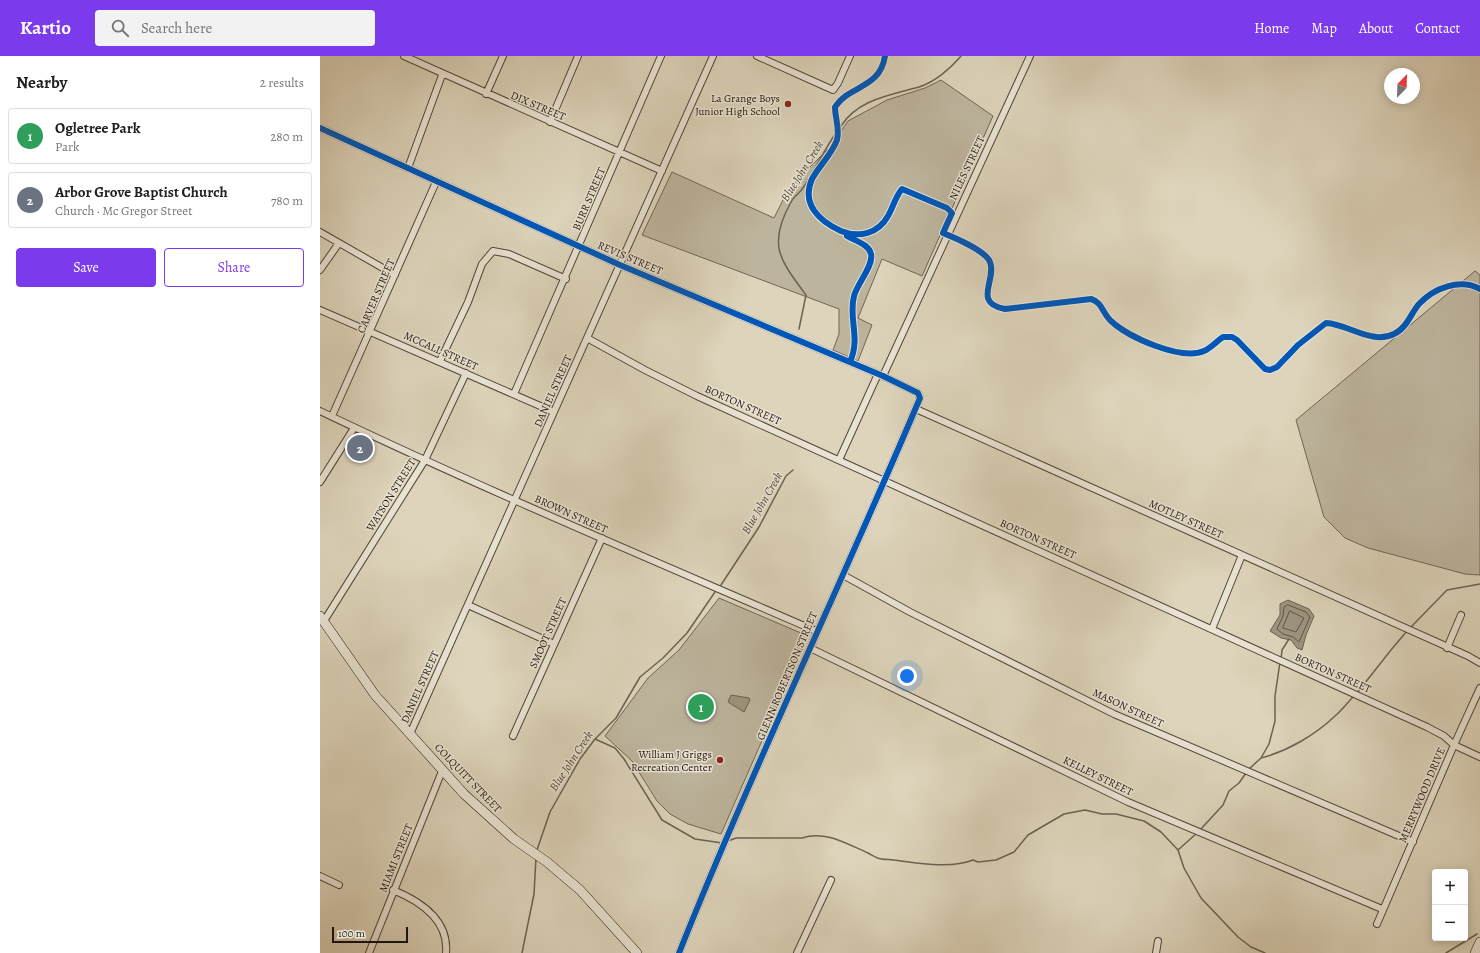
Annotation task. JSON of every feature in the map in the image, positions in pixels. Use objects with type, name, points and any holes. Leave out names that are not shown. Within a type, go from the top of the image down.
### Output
[{"type":"street","name":"DIX STREET","points":[[404,56],[411,58],[442,75],[662,171]]},
{"type":"street","points":[[486,94],[503,56]]},
{"type":"street","points":[[550,122],[578,56]]},
{"type":"street","name":"BURR STREET","points":[[514,394],[566,279],[661,56]]},
{"type":"street","name":"DANIEL STREET","points":[[410,734],[713,56]]},
{"type":"street","points":[[757,56],[833,90],[838,83],[850,56]]},
{"type":"street","name":"NILES STREET","points":[[839,460],[1030,56]]},
{"type":"street","points":[[408,168],[442,75]]},
{"type":"street","name":"REVIS STREET","points":[[320,128],[579,247],[880,375],[918,393],[920,398],[916,409]]},
{"type":"street","name":"CARVER STREET","points":[[332,416],[436,182]]},
{"type":"street","points":[[320,232],[395,275]]},
{"type":"street","points":[[320,270],[339,243]]},
{"type":"street","points":[[440,362],[468,302],[482,264],[493,251],[509,254],[566,279]]},
{"type":"street","name":"MCCALL STREET","points":[[320,310],[554,412]]},
{"type":"street","name":"BORTON STREET","points":[[587,338],[645,370],[697,396],[1427,727],[1444,736],[1454,744],[1480,757]]},
{"type":"street","name":"WATSON STREET","points":[[322,618],[425,460],[466,374]]},
{"type":"street","name":"GLENN ROBERTSON STREET","points":[[680,953],[698,906],[816,631],[843,575],[916,409]]},
{"type":"street","name":"MOTLEY STREET","points":[[916,409],[1447,648]]},
{"type":"street","name":"BROWN STREET","points":[[320,411],[354,428],[515,500],[816,631]]},
{"type":"street","points":[[320,482],[354,428]]},
{"type":"street","name":"SMOOT STREET","points":[[513,736],[602,538]]},
{"type":"street","points":[[1212,629],[1242,555]]},
{"type":"street","name":"MASON STREET","points":[[843,575],[910,612],[1114,714],[1413,842]]},
{"type":"street","points":[[468,605],[554,644]]},
{"type":"street","points":[[1461,615],[1447,648],[1468,656],[1480,664]]},
{"type":"street","name":"COLQUITT STREET","points":[[322,618],[375,695],[442,771],[491,819],[558,870],[580,890],[637,953]]},
{"type":"street","name":"KELLEY STREET","points":[[810,648],[1128,802],[1382,909]]},
{"type":"street","name":"MERRYWOOD DRIVE","points":[[1377,924],[1382,909],[1413,842],[1454,744],[1480,688]]},
{"type":"street","name":"MIAMI STREET","points":[[369,953],[442,771]]},
{"type":"street","points":[[320,876],[339,885]]},
{"type":"street","points":[[797,953],[831,880]]},
{"type":"street","points":[[393,890],[405,895],[432,914],[446,935],[446,953]]},
{"type":"street","points":[[1156,953],[1158,941]]},
{"type":"shaded area","points":[[941,80],[993,116],[922,276],[882,259],[858,318],[872,325],[858,361],[833,350],[839,334],[839,309],[642,235],[672,172],[774,218],[785,196],[798,179],[830,147],[848,121],[887,100],[925,88]]},
{"type":"shaded area","points":[[1475,271],[1480,275],[1480,575],[1465,574],[1368,548],[1345,538],[1324,517],[1296,420]]},
{"type":"shaded area","points":[[719,598],[808,636],[721,834],[688,824],[670,814],[657,801],[632,761],[605,736],[648,678],[679,650]]},
{"type":"water","points":[[1288,600],[1309,609],[1314,616],[1306,635],[1302,650],[1297,648],[1291,640],[1281,638],[1270,631],[1280,615],[1280,604]]},
{"type":"water","points":[[731,695],[749,698],[750,700],[744,712],[728,702]]},
{"type":"waterway","name":"Blue John Creek","points":[[841,126],[856,110],[876,99],[919,87],[931,82],[948,70],[961,56]]},
{"type":"waterway","name":"Blue John Creek","points":[[799,329],[806,295],[789,272],[784,262],[778,241],[780,230],[791,202],[803,188],[836,133]]},
{"type":"waterway","name":"Blue John Creek","points":[[721,585],[759,527],[786,476],[793,470]]},
{"type":"waterway","points":[[1410,628],[1447,590],[1480,584]]},
{"type":"waterway","name":"Blue John Creek","points":[[537,850],[550,812],[580,759],[595,739],[616,718],[640,677],[663,658],[687,633],[715,592]]},
{"type":"waterway","points":[[1357,693],[1407,631]]},
{"type":"waterway","points":[[1281,659],[1282,650],[1289,639]]},
{"type":"waterway","points":[[1248,770],[1261,758],[1269,744],[1275,721],[1275,696],[1280,662]]},
{"type":"waterway","points":[[1261,758],[1301,742],[1319,730],[1354,696]]},
{"type":"waterway","points":[[595,739],[615,748],[624,759],[662,820],[695,839],[722,843]]},
{"type":"waterway","points":[[1200,830],[1223,805],[1229,791],[1239,783],[1246,773]]},
{"type":"waterway","points":[[728,841],[736,838],[802,838],[819,836],[844,842],[880,859],[945,865],[964,863],[973,860],[978,862],[996,860],[1014,852],[1028,835],[1064,814],[1085,810],[1102,814],[1116,814],[1144,821],[1161,832],[1178,850],[1184,868],[1201,898],[1238,937],[1251,947],[1265,953]]},
{"type":"waterway","points":[[1178,850],[1197,833]]},
{"type":"waterway","name":"Blue John Creek","points":[[522,953],[534,894],[536,858]]},
{"type":"waterway","points":[[1446,953],[1477,934]]},
{"type":"cycle path","points":[[885,56],[882,67],[877,75],[871,81],[848,94],[835,107],[838,132],[837,140],[812,179],[809,188],[809,196],[814,211],[819,217],[841,231],[861,234],[873,231],[884,222],[902,189],[947,208],[952,213],[943,233],[976,249],[990,262],[991,276],[988,296],[990,302],[995,306],[1005,309],[1091,299],[1098,303],[1108,318],[1119,327],[1129,334],[1155,346],[1182,353],[1194,353],[1207,350],[1223,337],[1232,337],[1237,340],[1265,369],[1270,370],[1277,367],[1298,345],[1326,323],[1334,324],[1369,336],[1386,337],[1394,334],[1402,328],[1419,304],[1432,293],[1448,286],[1464,284],[1480,289]]},
{"type":"cycle path","points":[[320,128],[620,265],[883,376],[918,393],[920,398],[737,813],[679,953]]},
{"type":"cycle path","points":[[847,236],[868,248],[871,254],[868,269],[854,296],[852,312],[855,336],[853,353],[850,362]]},
{"type":"place","name":"La Grange Boys Junior High School","points":[[788,104]]},
{"type":"place","name":"Arbor Grove Baptist Church","points":[[360,448]]},
{"type":"place","name":"Ogletree Park","points":[[701,707]]},
{"type":"place","name":"William J Griggs Recreation Center","points":[[720,760]]}]
